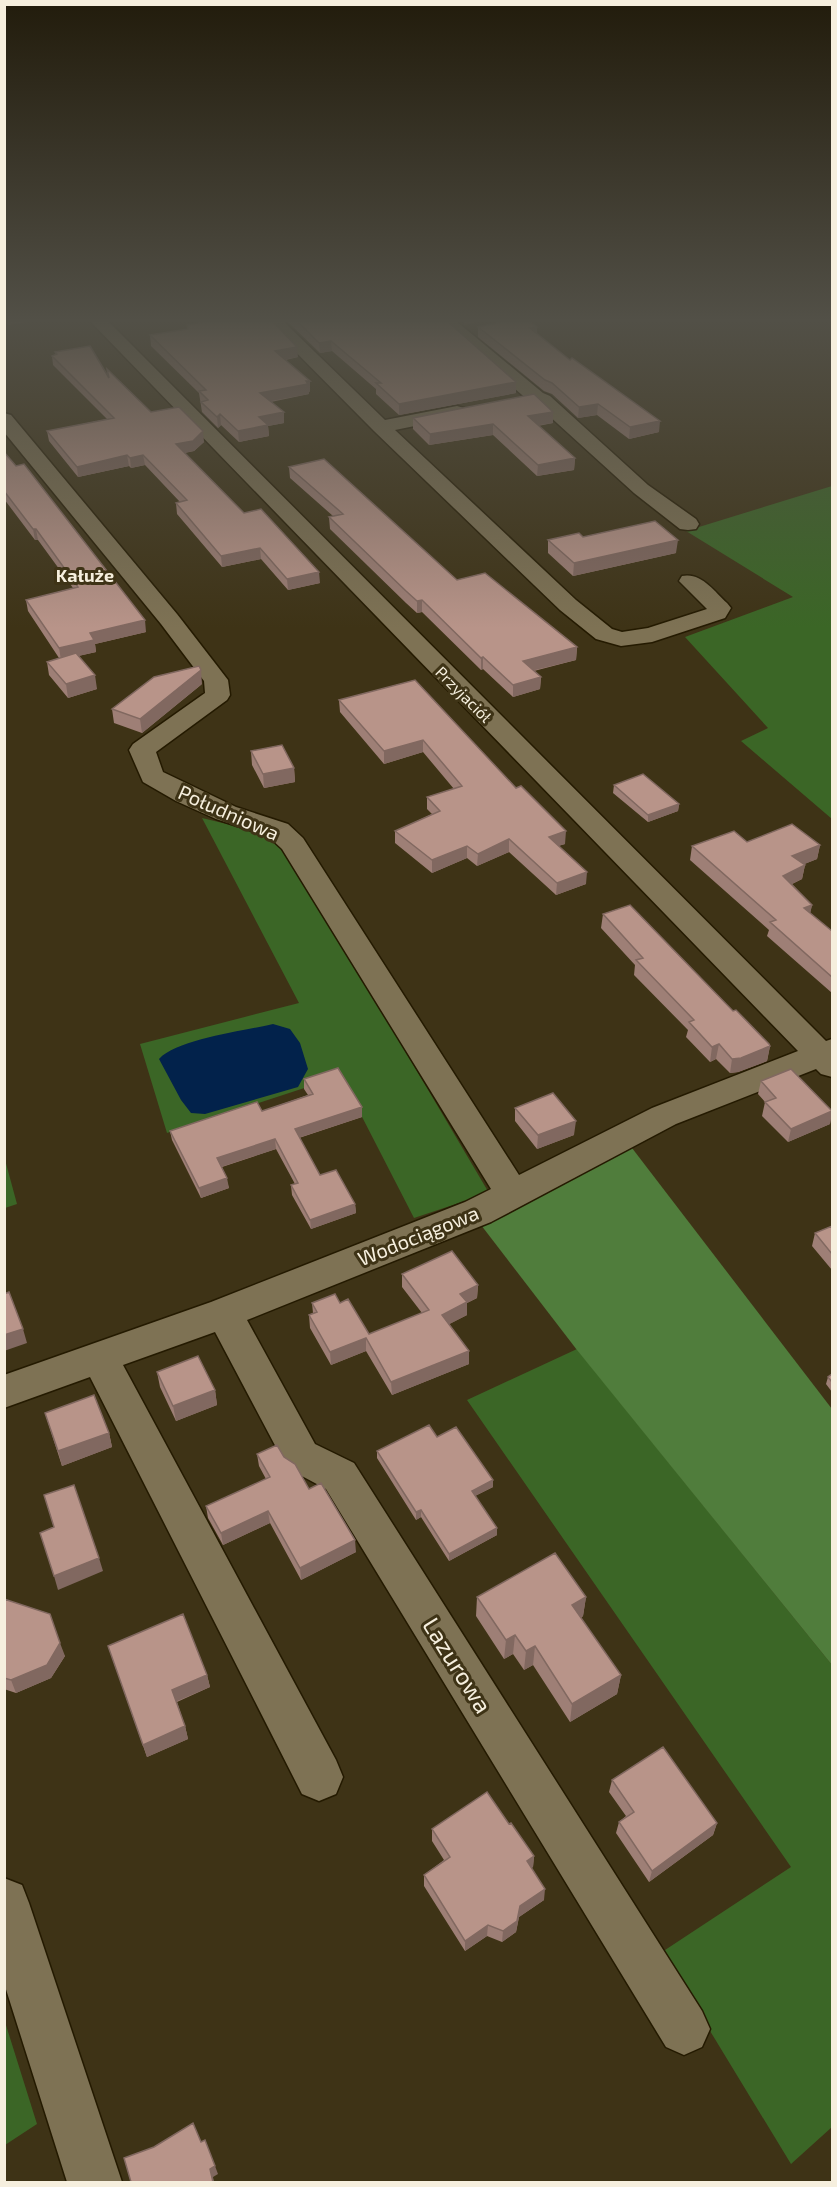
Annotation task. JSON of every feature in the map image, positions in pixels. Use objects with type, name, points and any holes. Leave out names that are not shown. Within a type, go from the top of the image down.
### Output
[{"type":"street","name":"Południowa","points":[[7,423],[170,619],[216,680],[218,695],[142,750],[152,776],[226,813],[278,830],[293,844],[512,1194]]},
{"type":"street","name":"Przyjaciół","points":[[199,423],[829,1057]]},
{"type":"street","points":[[377,423],[552,590],[604,634],[621,639],[652,635],[717,613],[719,608],[690,581]]},
{"type":"street","points":[[381,427],[402,423]]},
{"type":"street","points":[[568,423],[641,489],[688,524]]},
{"type":"street","name":"Wodociągowa","points":[[4,1392],[224,1313],[478,1212],[664,1116],[829,1057]]},
{"type":"street","name":"Lazurowa","points":[[224,1313],[301,1456],[340,1476],[684,2029]]},
{"type":"street","points":[[99,1358],[319,1778]]},
{"type":"street","points":[[4,1903],[95,2182]]},
{"type":"green space","points":[[832,486],[832,819],[741,741],[768,728],[685,637],[793,597],[686,531]]},
{"type":"green space","points":[[202,818],[260,832],[287,851],[489,1193],[414,1218],[341,1076],[167,1133],[140,1044],[299,1003]]},
{"type":"green space","points":[[632,1148],[832,1409],[832,1665],[577,1350],[481,1225]]},
{"type":"green space","points":[[4,1156],[17,1204],[5,1208],[4,1208]]},
{"type":"green space","points":[[577,1349],[832,1665],[832,2127],[791,2164],[662,1952],[791,1867],[467,1400]]},
{"type":"green space","points":[[5,2022],[37,2124],[4,2145]]},
{"type":"water","points":[[273,1024],[290,1029],[300,1043],[308,1069],[298,1087],[205,1114],[191,1113],[181,1100],[159,1059],[168,1052],[196,1041]]},
{"type":"building","points":[[88,423],[195,423],[203,431],[193,441],[176,444],[244,513],[261,509],[319,572],[287,579],[260,548],[221,556],[176,503],[187,500],[143,455],[130,458],[127,455],[77,467],[47,431]]},
{"type":"building","points":[[230,423],[266,423],[268,425],[238,431]]},
{"type":"building","points":[[418,423],[536,423],[575,458],[538,465],[493,424],[430,434]]},
{"type":"building","points":[[625,423],[650,423],[630,427]]},
{"type":"building","points":[[4,452],[16,466],[24,464],[145,620],[90,633],[94,640],[59,648],[26,600],[78,587],[36,529],[33,529],[4,491]]},
{"type":"building","points":[[324,459],[457,580],[485,573],[577,647],[523,661],[541,677],[513,685],[483,657],[481,658],[422,600],[417,601],[406,591],[329,517],[343,514],[289,467]]},
{"type":"building","points":[[655,521],[678,540],[574,563],[548,540],[579,533],[583,537]]},
{"type":"building","points":[[76,653],[95,675],[66,684],[47,662]]},
{"type":"building","points":[[199,666],[201,670],[140,719],[112,709],[154,677]]},
{"type":"building","points":[[415,680],[516,788],[521,786],[566,831],[549,837],[587,872],[557,883],[509,839],[478,854],[467,846],[432,860],[395,831],[440,811],[427,797],[462,786],[423,740],[384,751],[339,700]]},
{"type":"building","points":[[282,745],[294,768],[263,774],[251,751]]},
{"type":"building","points":[[643,774],[679,804],[648,815],[614,785]]},
{"type":"building","points":[[792,824],[820,845],[792,856],[805,865],[783,876],[812,905],[804,908],[832,931],[832,977],[770,922],[776,920],[692,846],[734,831],[747,842]]},
{"type":"building","points":[[630,905],[770,1046],[741,1058],[732,1059],[719,1044],[712,1047],[689,1022],[694,1020],[636,960],[643,958],[603,914]]},
{"type":"building","points":[[338,1068],[362,1107],[295,1129],[320,1175],[336,1170],[355,1204],[310,1220],[291,1185],[298,1183],[275,1139],[217,1158],[227,1178],[199,1188],[170,1131],[257,1102],[262,1111],[313,1094],[304,1079]]},
{"type":"building","points":[[791,1069],[832,1111],[791,1129],[765,1102],[776,1098],[761,1081]]},
{"type":"building","points":[[553,1093],[576,1121],[538,1135],[515,1108]]},
{"type":"building","points":[[832,1226],[832,1254],[815,1233]]},
{"type":"building","points":[[452,1251],[478,1285],[460,1294],[467,1302],[442,1315],[469,1351],[391,1382],[366,1338],[330,1352],[309,1315],[317,1312],[312,1303],[335,1294],[340,1303],[348,1299],[369,1334],[429,1310],[402,1274]]},
{"type":"building","points":[[9,1292],[23,1329],[4,1335],[4,1294]]},
{"type":"building","points":[[198,1356],[215,1390],[173,1406],[157,1372]]},
{"type":"building","points":[[94,1395],[109,1433],[58,1451],[45,1413]]},
{"type":"building","points":[[429,1425],[437,1437],[456,1427],[493,1480],[472,1491],[497,1528],[449,1554],[421,1510],[416,1512],[377,1451]]},
{"type":"building","points":[[277,1445],[284,1457],[295,1464],[309,1489],[321,1483],[355,1540],[300,1568],[268,1511],[221,1533],[206,1506],[270,1477],[257,1454]]},
{"type":"building","points":[[74,1485],[99,1558],[54,1576],[40,1533],[54,1527],[44,1495]]},
{"type":"building","points":[[555,1553],[586,1597],[572,1605],[621,1675],[572,1704],[535,1646],[526,1651],[515,1635],[506,1640],[477,1597]]},
{"type":"building","points":[[4,1599],[50,1614],[60,1643],[47,1665],[11,1680],[4,1678]]},
{"type":"building","points":[[183,1614],[207,1675],[172,1690],[185,1726],[143,1745],[108,1646]]},
{"type":"building","points":[[663,1747],[717,1823],[652,1871],[619,1822],[634,1812],[612,1780]]},
{"type":"building","points":[[487,1792],[534,1856],[527,1861],[545,1889],[520,1906],[517,1921],[503,1931],[488,1925],[465,1941],[424,1875],[450,1857],[432,1829]]},
{"type":"building","points":[[193,2123],[201,2142],[205,2140],[215,2166],[210,2169],[213,2182],[131,2182],[124,2158],[154,2147]]},
{"type":"district","name":"Kałuże","points":[[85,575]]}]
